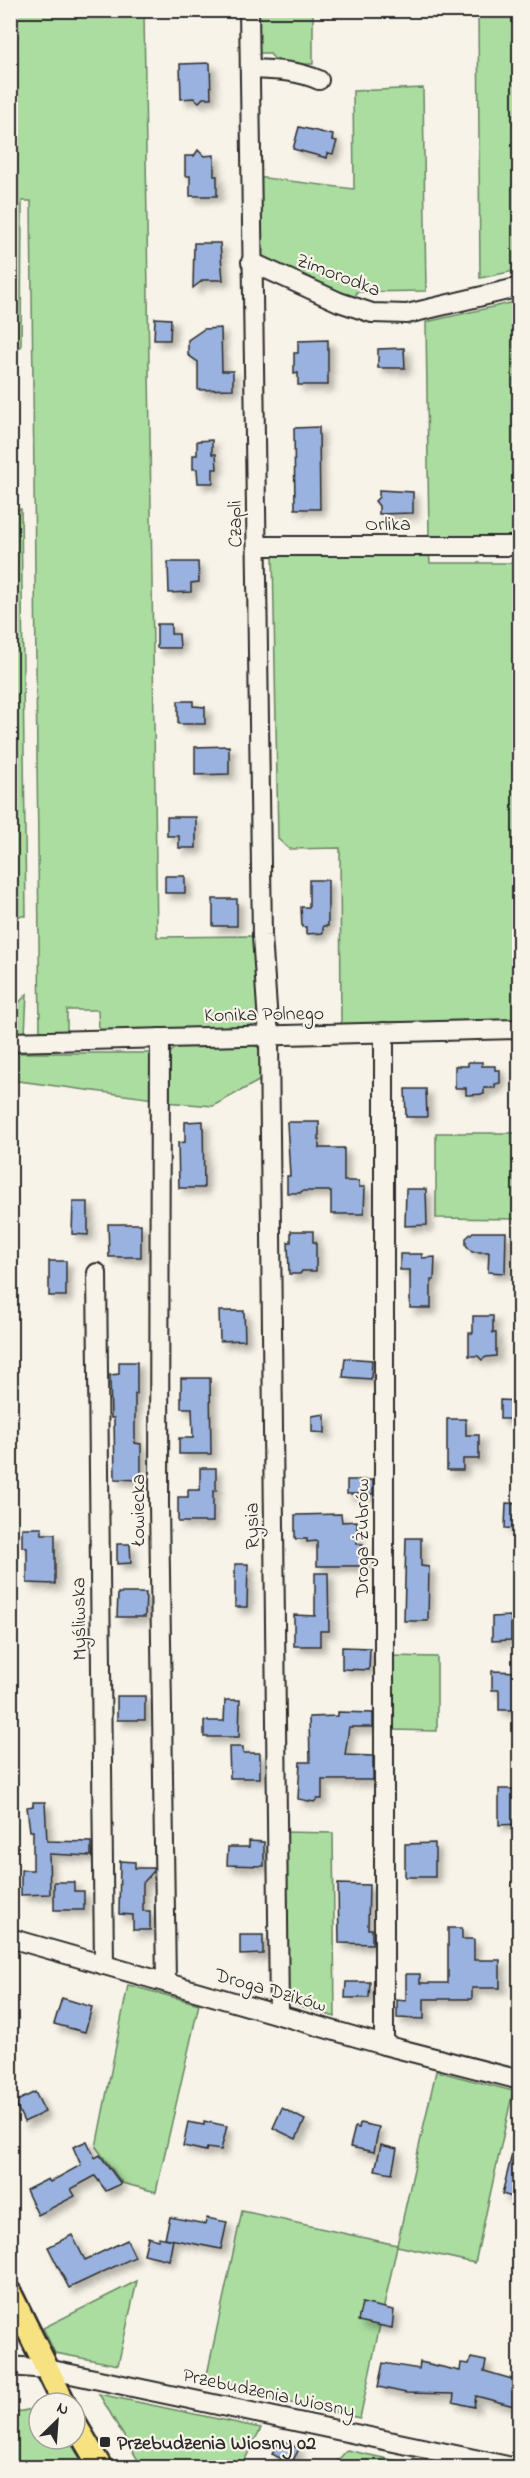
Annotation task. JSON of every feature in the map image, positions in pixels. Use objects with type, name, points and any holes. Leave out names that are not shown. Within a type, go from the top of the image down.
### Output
[{"type":"main road","points":[[10,2293],[58,2391]]},
{"type":"main road","points":[[87,2444],[101,2468]]},
{"type":"street","name":"Czapli","points":[[249,10],[262,936],[268,1037]]},
{"type":"street","points":[[250,69],[290,71],[319,80]]},
{"type":"street","name":"Zimorodka","points":[[251,262],[339,302],[372,314],[407,314],[519,287]]},
{"type":"street","name":"Orlika","points":[[257,546],[519,546]]},
{"type":"street","name":"Konika Polnego","points":[[10,1042],[519,1029]]},
{"type":"street","name":"Droga Żubrów","points":[[384,1032],[384,2045]]},
{"type":"street","name":"Rysia","points":[[268,1037],[279,2015]]},
{"type":"street","name":"Łowiecka","points":[[160,1038],[159,1505],[166,1982]]},
{"type":"street","name":"Myśliwska","points":[[97,1273],[104,1965]]},
{"type":"street","name":"Droga Dzików","points":[[10,1938],[384,2045],[519,2080]]},
{"type":"street","name":"Przebudzenia Wiosny","points":[[10,2366],[47,2369],[517,2468]]},
{"type":"green space","points":[[13,11],[144,11],[157,937],[254,936],[261,1009],[251,1026],[203,1031],[99,1030],[98,1010],[67,1010],[67,1031],[40,1034],[31,201],[22,201],[21,347],[11,347],[10,17],[13,17]]},
{"type":"green space","points":[[255,11],[313,11],[313,64],[279,64],[269,53],[255,53]]},
{"type":"green space","points":[[478,11],[520,11],[519,270],[480,278]]},
{"type":"green space","points":[[423,88],[426,291],[356,292],[356,298],[337,294],[262,260],[258,250],[257,177],[354,189],[353,91]]},
{"type":"green space","points":[[519,301],[519,538],[429,536],[426,322]]},
{"type":"green space","points":[[10,509],[21,509],[26,916],[10,916]]},
{"type":"green space","points":[[429,551],[430,563],[519,563],[519,1021],[384,1022],[341,1025],[340,848],[289,849],[278,839],[273,553]]},
{"type":"green space","points":[[27,994],[25,1034],[11,1035],[11,1011]]},
{"type":"green space","points":[[244,1043],[256,1046],[263,1052],[264,1078],[213,1106],[165,1102],[166,1057],[177,1046]]},
{"type":"green space","points":[[10,1053],[149,1053],[153,1059],[154,1099],[11,1080]]},
{"type":"green space","points":[[436,1133],[519,1133],[519,1219],[436,1218]]},
{"type":"green space","points":[[390,1656],[437,1657],[437,1731],[391,1730]]},
{"type":"green space","points":[[283,1832],[333,1833],[335,2017],[285,2001]]},
{"type":"green space","points":[[128,1985],[199,2004],[156,2192],[122,2183],[96,2147]]},
{"type":"green space","points":[[436,2071],[513,2091],[475,2263],[397,2246],[360,2418],[205,2384],[242,2211],[397,2245]]},
{"type":"green space","points":[[137,2281],[118,2365],[55,2353],[43,2328]]},
{"type":"green space","points":[[99,2394],[261,2428],[241,2467],[142,2467]]},
{"type":"green space","points":[[27,2410],[27,2451],[76,2451],[86,2467],[11,2467],[11,2413]]},
{"type":"green space","points":[[347,2450],[425,2467],[332,2467]]},
{"type":"building","points":[[210,63],[211,98],[203,98],[199,102],[194,98],[181,99],[180,64]]},
{"type":"building","points":[[299,127],[333,135],[332,140],[337,141],[333,154],[328,153],[327,158],[293,149]]},
{"type":"building","points":[[198,150],[204,156],[214,155],[217,196],[190,196],[190,176],[185,176],[185,156],[194,156]]},
{"type":"building","points":[[194,243],[220,243],[223,280],[203,280],[193,288]]},
{"type":"building","points":[[155,318],[171,319],[170,340],[154,340]]},
{"type":"building","points":[[221,328],[222,371],[233,371],[233,389],[198,390],[198,362],[188,355],[188,340],[204,329]]},
{"type":"building","points":[[328,340],[328,385],[298,385],[298,373],[294,374],[294,353],[298,353],[298,341]]},
{"type":"building","points":[[404,348],[405,368],[378,368],[378,349]]},
{"type":"building","points":[[319,427],[320,509],[295,509],[294,428]]},
{"type":"building","points":[[212,440],[212,454],[216,454],[217,469],[213,469],[213,483],[198,483],[197,469],[193,469],[193,455],[197,455],[197,441]]},
{"type":"building","points":[[379,490],[413,492],[413,513],[379,514],[379,506],[375,501],[379,497]]},
{"type":"building","points":[[168,562],[198,562],[199,582],[191,583],[191,592],[169,593]]},
{"type":"building","points":[[157,624],[171,624],[171,634],[179,634],[180,648],[157,648]]},
{"type":"building","points":[[178,701],[193,701],[193,706],[205,707],[205,724],[178,724]]},
{"type":"building","points":[[229,746],[229,774],[195,775],[195,747]]},
{"type":"building","points":[[167,817],[196,817],[196,848],[179,848],[179,836],[167,836]]},
{"type":"building","points":[[165,876],[185,876],[185,893],[165,893]]},
{"type":"building","points":[[309,880],[328,880],[328,926],[323,926],[323,933],[306,934],[306,927],[302,927],[301,907],[309,907]]},
{"type":"building","points":[[213,899],[237,899],[237,926],[213,926]]},
{"type":"building","points":[[468,1062],[482,1062],[482,1066],[495,1066],[495,1070],[500,1070],[500,1083],[495,1084],[495,1088],[484,1088],[484,1094],[466,1095],[466,1088],[455,1088],[455,1066],[468,1066]]},
{"type":"building","points":[[405,1089],[426,1089],[427,1117],[406,1117]]},
{"type":"building","points":[[203,1121],[204,1188],[179,1188],[178,1143],[185,1142],[185,1122]]},
{"type":"building","points":[[287,1122],[319,1122],[319,1148],[344,1148],[344,1181],[359,1181],[359,1187],[365,1187],[364,1214],[331,1214],[331,1191],[287,1193],[287,1176],[290,1176]]},
{"type":"building","points":[[406,1189],[426,1189],[427,1225],[405,1226]]},
{"type":"building","points":[[73,1202],[88,1202],[88,1235],[72,1234]]},
{"type":"building","points":[[108,1224],[141,1224],[141,1257],[109,1257]]},
{"type":"building","points":[[291,1231],[313,1231],[313,1242],[316,1242],[316,1271],[289,1274],[288,1242],[291,1242]]},
{"type":"building","points":[[473,1232],[506,1232],[505,1273],[488,1272],[489,1252],[472,1252],[466,1245],[466,1238]]},
{"type":"building","points":[[400,1254],[422,1254],[422,1258],[435,1257],[434,1280],[431,1280],[431,1308],[410,1308],[410,1270],[400,1270]]},
{"type":"building","points":[[49,1261],[66,1261],[66,1296],[49,1296]]},
{"type":"building","points":[[219,1311],[244,1311],[245,1340],[220,1341]]},
{"type":"building","points":[[473,1316],[493,1316],[496,1356],[482,1360],[478,1356],[469,1356],[469,1333],[473,1333]]},
{"type":"building","points":[[345,1358],[372,1360],[371,1379],[343,1377]]},
{"type":"building","points":[[119,1362],[137,1362],[135,1443],[141,1444],[141,1480],[115,1479],[114,1418],[111,1418],[110,1375],[119,1374]]},
{"type":"building","points":[[181,1378],[210,1378],[211,1454],[179,1454],[179,1438],[193,1438],[192,1408],[181,1408]]},
{"type":"building","points":[[500,1400],[519,1401],[519,1419],[500,1419]]},
{"type":"building","points":[[325,1414],[325,1433],[312,1432],[312,1416]]},
{"type":"building","points":[[447,1419],[466,1419],[466,1435],[479,1435],[479,1459],[463,1459],[463,1470],[447,1470]]},
{"type":"building","points":[[200,1468],[216,1468],[213,1522],[178,1522],[178,1497],[188,1497],[188,1490],[200,1490]]},
{"type":"building","points":[[347,1480],[373,1480],[373,1494],[347,1494]]},
{"type":"building","points":[[506,1503],[519,1504],[519,1529],[505,1528]]},
{"type":"building","points":[[341,1514],[342,1522],[357,1521],[357,1544],[363,1544],[365,1566],[317,1566],[317,1541],[307,1542],[307,1539],[295,1539],[295,1515]]},
{"type":"building","points":[[22,1528],[42,1528],[42,1534],[55,1534],[55,1584],[27,1583],[27,1548],[22,1547]]},
{"type":"building","points":[[406,1538],[421,1538],[421,1566],[429,1567],[428,1621],[404,1621]]},
{"type":"building","points":[[117,1544],[130,1544],[131,1563],[117,1564]]},
{"type":"building","points":[[235,1564],[248,1564],[247,1607],[235,1607]]},
{"type":"building","points":[[315,1573],[328,1573],[329,1631],[320,1631],[320,1646],[294,1646],[294,1615],[315,1616]]},
{"type":"building","points":[[118,1593],[146,1593],[145,1617],[117,1617]]},
{"type":"building","points":[[511,1616],[511,1640],[492,1641],[492,1617]]},
{"type":"building","points":[[342,1647],[370,1648],[369,1670],[342,1669]]},
{"type":"building","points":[[492,1671],[519,1672],[519,1710],[499,1710],[499,1690],[492,1690]]},
{"type":"building","points":[[117,1696],[145,1696],[145,1720],[117,1720]]},
{"type":"building","points":[[225,1700],[240,1700],[239,1737],[204,1737],[204,1721],[224,1721]]},
{"type":"building","points":[[338,1712],[373,1713],[373,1727],[349,1727],[345,1755],[373,1756],[373,1780],[322,1780],[322,1799],[314,1802],[298,1799],[300,1762],[310,1762],[309,1717],[338,1716]]},
{"type":"building","points":[[229,1747],[243,1747],[243,1753],[260,1753],[260,1778],[230,1778]]},
{"type":"building","points":[[499,1789],[519,1789],[519,1824],[499,1825]]},
{"type":"building","points":[[33,1802],[45,1802],[47,1841],[91,1842],[91,1856],[49,1854],[50,1894],[21,1895],[21,1870],[33,1870],[33,1831],[30,1831],[27,1807],[33,1806]]},
{"type":"building","points":[[249,1841],[264,1842],[264,1866],[227,1865],[228,1847],[249,1847]]},
{"type":"building","points":[[435,1843],[435,1877],[405,1877],[405,1844]]},
{"type":"building","points":[[120,1861],[135,1862],[135,1868],[153,1868],[153,1872],[143,1883],[143,1911],[150,1911],[150,1930],[133,1930],[133,1915],[119,1914]]},
{"type":"building","points":[[54,1882],[74,1882],[74,1891],[84,1891],[84,1910],[54,1910]]},
{"type":"building","points":[[338,1884],[369,1885],[368,1929],[372,1929],[372,1944],[339,1943]]},
{"type":"building","points":[[448,1928],[462,1928],[462,1939],[474,1939],[474,1960],[500,1960],[500,1988],[472,1988],[472,1999],[424,1999],[424,2019],[397,2018],[397,2000],[406,2001],[406,1974],[420,1974],[420,1983],[448,1983]]},
{"type":"building","points":[[240,1935],[263,1935],[263,1954],[240,1955]]},
{"type":"building","points":[[346,1982],[370,1982],[369,1998],[345,1998]]},
{"type":"building","points":[[62,1998],[92,2007],[85,2032],[54,2024]]},
{"type":"building","points":[[35,2092],[45,2112],[24,2122],[15,2102]]},
{"type":"building","points":[[282,2108],[305,2120],[296,2139],[273,2128]]},
{"type":"building","points":[[204,2121],[227,2126],[221,2150],[207,2148],[206,2151],[183,2146],[188,2122],[204,2125]]},
{"type":"building","points":[[360,2123],[379,2127],[374,2152],[350,2147],[355,2127],[359,2128]]},
{"type":"building","points":[[87,2141],[95,2158],[100,2155],[121,2184],[106,2191],[95,2176],[71,2189],[75,2196],[38,2215],[26,2190],[48,2179],[50,2182],[81,2165],[73,2147]]},
{"type":"building","points":[[381,2145],[397,2149],[392,2173],[375,2170]]},
{"type":"building","points":[[514,2146],[519,2146],[519,2199],[502,2194]]},
{"type":"building","points":[[170,2217],[205,2224],[207,2218],[227,2222],[221,2249],[165,2238]]},
{"type":"building","points":[[72,2235],[85,2260],[127,2240],[135,2257],[69,2288],[48,2247]]},
{"type":"building","points":[[148,2237],[173,2240],[169,2260],[144,2254]]},
{"type":"building","points":[[362,2303],[394,2310],[392,2328],[358,2321]]},
{"type":"building","points":[[471,2358],[486,2361],[484,2371],[519,2381],[514,2406],[476,2396],[474,2407],[453,2402],[454,2394],[406,2393],[378,2387],[383,2363],[419,2369],[420,2362],[460,2371],[461,2363],[469,2364]]},
{"type":"building","points":[[281,2439],[299,2449],[291,2464],[272,2454]]},
{"type":"place","name":"Przebudzenia Wiosny 02","points":[[105,2442]]}]
